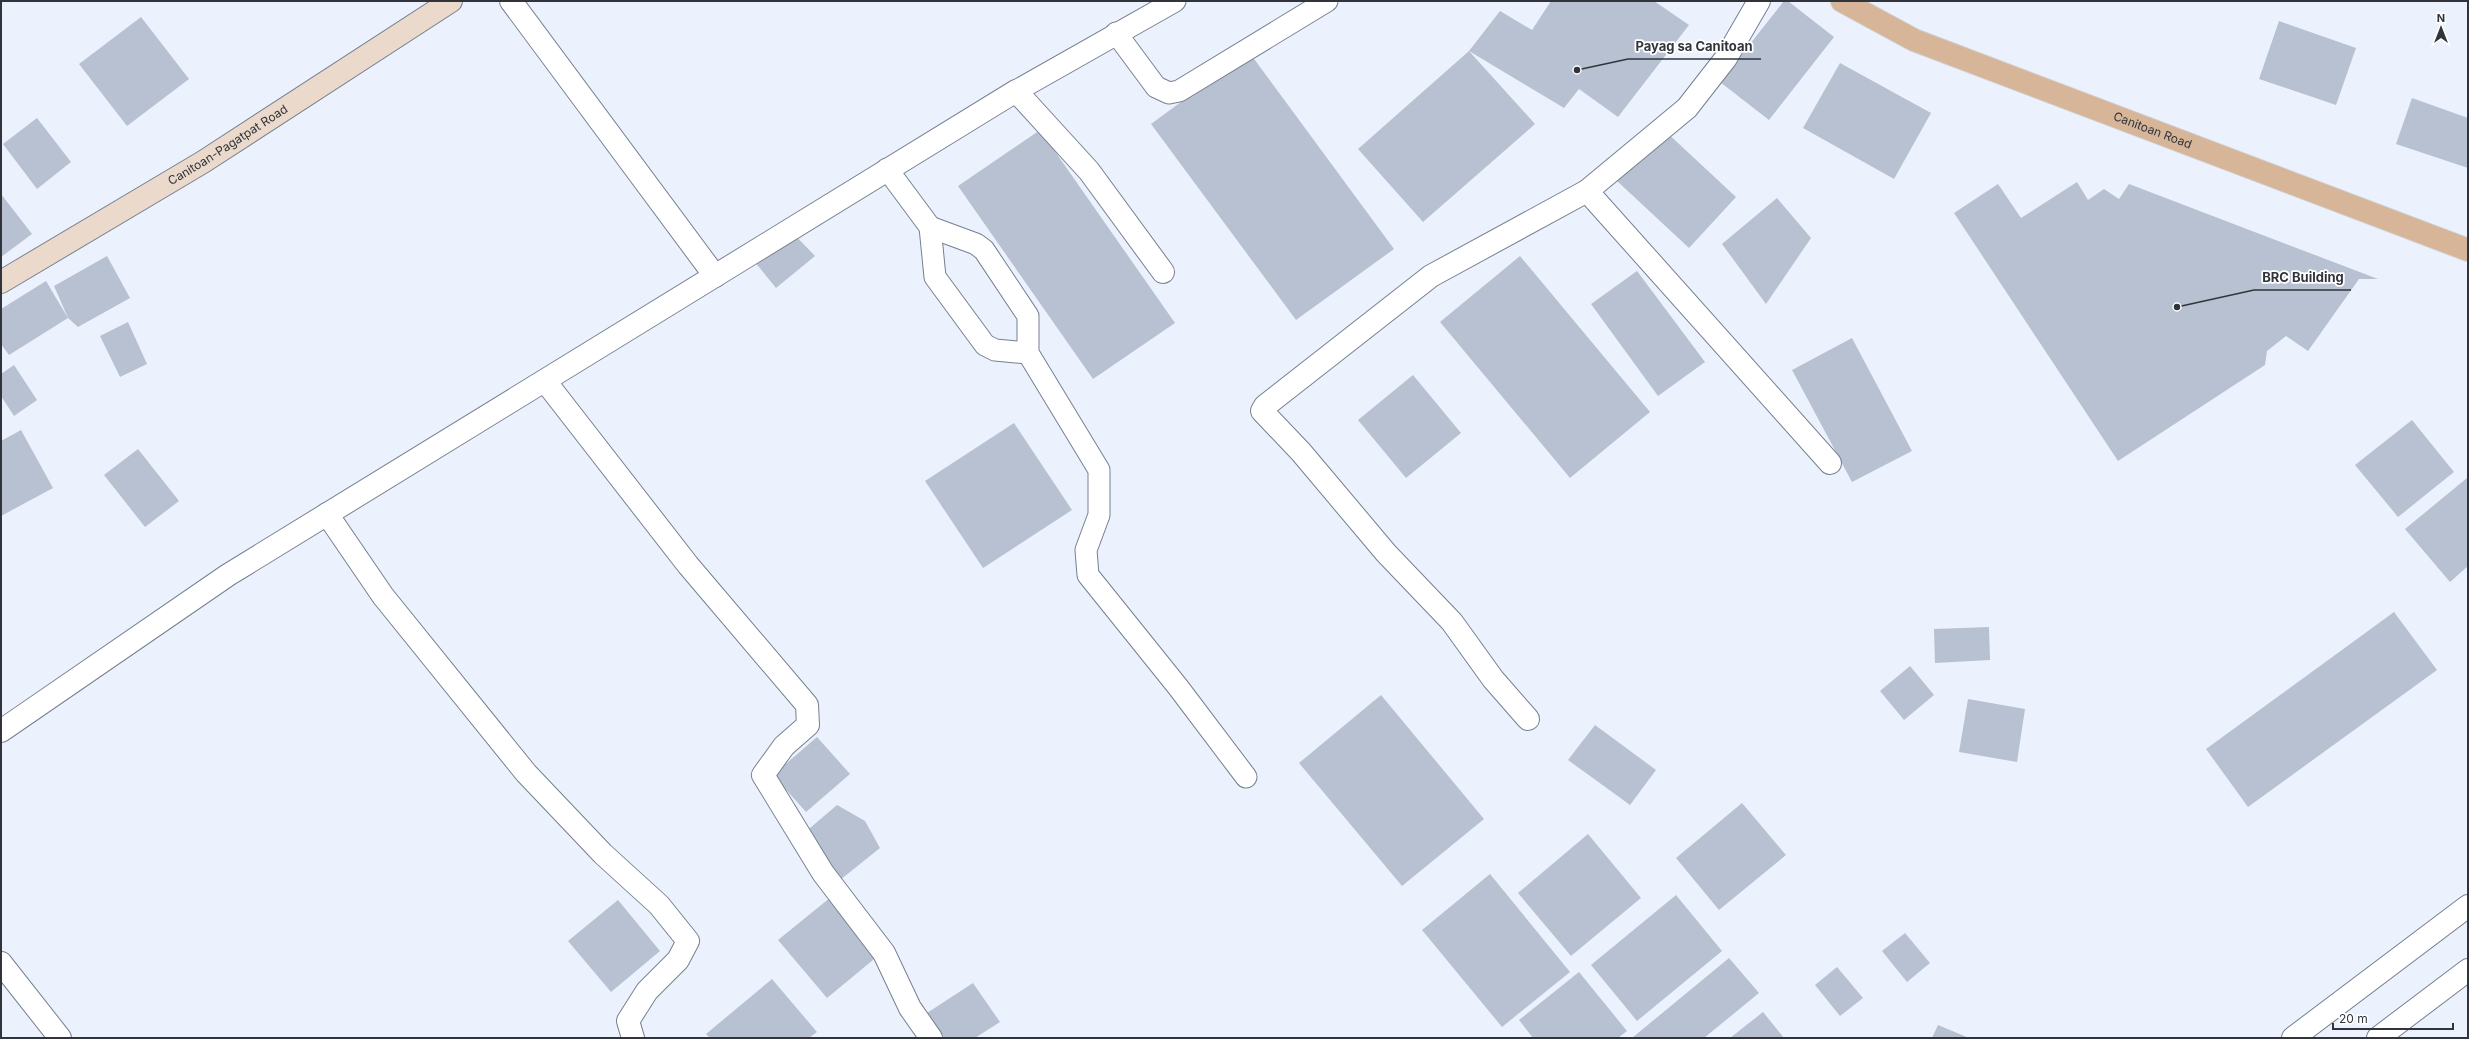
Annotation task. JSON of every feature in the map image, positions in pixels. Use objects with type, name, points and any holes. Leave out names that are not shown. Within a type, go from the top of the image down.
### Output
[{"type":"main road","name":"Canitoan Road","points":[[1842,1],[1914,40],[2468,250]]},
{"type":"street","name":"Canitoan-Pagatpat Road","points":[[1,282],[203,162],[451,1]]},
{"type":"street","points":[[511,1],[715,276]]},
{"type":"street","points":[[1528,719],[1493,679],[1452,622],[1386,553],[1302,452],[1262,411],[1265,406],[1431,276],[1587,191],[1688,108],[1726,58],[1759,1]]},
{"type":"street","points":[[1,730],[228,575],[1016,91],[1089,171],[1162,272]]},
{"type":"street","points":[[1587,191],[1830,463]]},
{"type":"street","points":[[545,381],[688,565],[807,705],[808,725],[784,746],[763,775],[823,873],[884,953],[910,1008],[931,1038]]},
{"type":"street","points":[[327,514],[383,596],[526,773],[603,854],[659,904],[688,941],[678,960],[647,990],[628,1021],[633,1038]]},
{"type":"street","points":[[2294,1038],[2468,906]]},
{"type":"street","points":[[1,963],[60,1038]]},
{"type":"street","points":[[2378,1038],[2468,970]]},
{"type":"lane","points":[[1016,91],[1116,33],[1175,1]]},
{"type":"lane","points":[[1116,33],[1156,88],[1169,93],[1179,91],[1327,1]]},
{"type":"lane","points":[[887,169],[930,227],[935,277],[985,346],[995,350],[1028,353]]},
{"type":"lane","points":[[930,227],[976,244],[984,250],[1028,316],[1028,353],[1099,470],[1099,515],[1086,550],[1088,575],[1178,687],[1246,777]]},
{"type":"building","points":[[1551,1],[1654,1],[1689,25],[1618,117],[1579,89],[1564,108],[1469,51],[1500,11],[1532,30]]},
{"type":"building","points":[[1784,1],[1788,1],[1834,37],[1769,120],[1720,82]]},
{"type":"building","points":[[141,17],[189,79],[127,126],[79,64]]},
{"type":"building","points":[[2279,21],[2356,48],[2336,105],[2259,79]]},
{"type":"building","points":[[1469,51],[1535,124],[1423,222],[1358,149]]},
{"type":"building","points":[[1249,52],[1394,249],[1296,320],[1151,124]]},
{"type":"building","points":[[1840,63],[1931,113],[1894,179],[1803,128]]},
{"type":"building","points":[[2412,98],[2468,118],[2468,168],[2396,144]]},
{"type":"building","points":[[37,118],[71,162],[37,189],[3,144]]},
{"type":"building","points":[[1040,130],[1175,323],[1093,379],[958,186]]},
{"type":"building","points":[[1664,130],[1736,197],[1689,248],[1616,180]]},
{"type":"building","points":[[2077,182],[2088,200],[2104,189],[2119,199],[2129,184],[2378,279],[2359,279],[2308,351],[2286,336],[2267,351],[2265,365],[2118,461],[1954,213],[1998,184],[2021,218]]},
{"type":"building","points":[[1,194],[32,234],[1,257]]},
{"type":"building","points":[[1777,198],[1811,238],[1766,304],[1722,244]]},
{"type":"building","points":[[791,231],[815,256],[776,288],[750,256]]},
{"type":"building","points":[[107,256],[130,298],[78,327],[68,318],[54,286]]},
{"type":"building","points":[[1520,256],[1650,412],[1570,478],[1440,322]]},
{"type":"building","points":[[1637,271],[1705,362],[1658,396],[1591,304]]},
{"type":"building","points":[[46,281],[68,318],[9,355],[1,344],[1,309]]},
{"type":"building","points":[[128,322],[147,364],[120,377],[100,336]]},
{"type":"building","points":[[1852,338],[1912,451],[1852,482],[1792,370]]},
{"type":"building","points":[[14,365],[37,400],[14,416],[1,396],[1,374]]},
{"type":"building","points":[[1413,375],[1461,433],[1406,478],[1358,420]]},
{"type":"building","points":[[2412,420],[2454,472],[2398,517],[2355,465]]},
{"type":"building","points":[[1014,423],[1072,510],[983,568],[925,481]]},
{"type":"building","points":[[21,430],[53,488],[1,516],[1,441]]},
{"type":"building","points":[[138,449],[179,501],[145,527],[104,475]]},
{"type":"building","points":[[2467,478],[2468,566],[2450,582],[2405,529]]},
{"type":"building","points":[[2394,612],[2437,670],[2248,807],[2206,749]]},
{"type":"building","points":[[1989,627],[1990,660],[1935,663],[1934,629]]},
{"type":"building","points":[[1910,666],[1934,695],[1904,720],[1880,691]]},
{"type":"building","points":[[1381,695],[1484,819],[1402,886],[1299,763]]},
{"type":"building","points":[[1968,699],[2025,709],[2017,762],[1959,752]]},
{"type":"building","points":[[1595,725],[1656,770],[1630,805],[1568,760]]},
{"type":"building","points":[[817,737],[850,774],[806,812],[773,775]]},
{"type":"building","points":[[1742,803],[1786,855],[1719,910],[1676,858]]},
{"type":"building","points":[[837,805],[865,821],[880,848],[840,880],[824,854],[803,834]]},
{"type":"building","points":[[1588,834],[1641,898],[1571,956],[1518,893]]},
{"type":"building","points":[[1490,874],[1570,972],[1502,1027],[1422,930]]},
{"type":"building","points":[[1676,895],[1722,951],[1637,1021],[1591,965]]},
{"type":"building","points":[[831,897],[879,955],[827,998],[778,940]]},
{"type":"building","points":[[618,900],[660,951],[611,992],[568,941]]},
{"type":"building","points":[[1905,933],[1930,963],[1907,982],[1882,951]]},
{"type":"building","points":[[1729,958],[1759,993],[1704,1038],[1632,1038]]},
{"type":"building","points":[[1837,967],[1863,998],[1840,1016],[1815,985]]},
{"type":"building","points":[[1579,972],[1627,1031],[1618,1038],[1533,1038],[1519,1020]]},
{"type":"building","points":[[772,979],[817,1032],[809,1038],[710,1038],[706,1034]]},
{"type":"building","points":[[973,983],[1000,1022],[975,1038],[944,1038],[927,1013]]},
{"type":"building","points":[[1763,1012],[1784,1038],[1730,1038]]},
{"type":"building","points":[[1938,1025],[1969,1038],[1932,1038]]},
{"type":"place","name":"Payag sa Canitoan","points":[[1577,70]]},
{"type":"place","name":"BRC Building","points":[[2177,307]]}]
